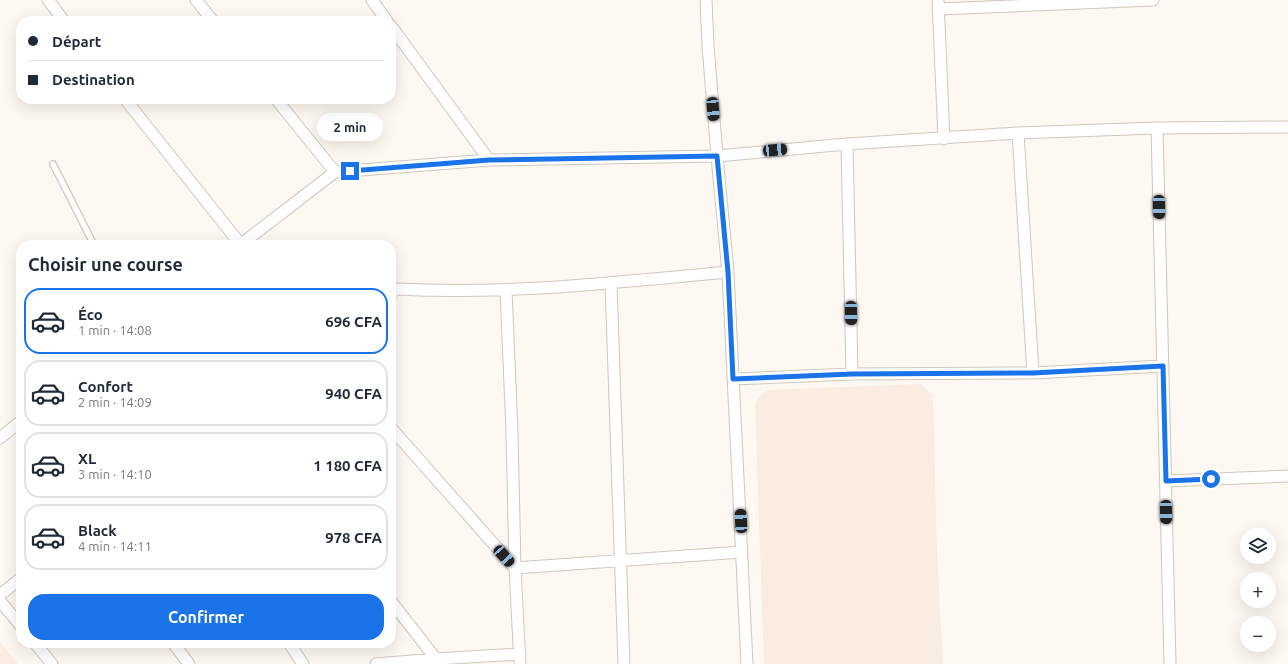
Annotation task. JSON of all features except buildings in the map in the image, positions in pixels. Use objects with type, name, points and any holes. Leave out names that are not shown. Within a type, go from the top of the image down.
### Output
[{"type":"street","points":[[48,0],[60,16]]},
{"type":"street","points":[[196,0],[209,16]]},
{"type":"street","points":[[372,0],[383,16]]},
{"type":"street","points":[[706,0],[708,46],[728,272],[747,664]]},
{"type":"street","points":[[944,139],[938,5],[1153,0]]},
{"type":"street","points":[[396,33],[489,160]]},
{"type":"street","points":[[129,104],[237,240]]},
{"type":"street","points":[[280,104],[335,172]]},
{"type":"street","points":[[247,240],[335,172],[489,160],[717,156],[847,144],[944,139],[1018,133],[1157,128],[1288,127]]},
{"type":"street","points":[[1157,128],[1170,664]]},
{"type":"street","points":[[1018,133],[1033,373]]},
{"type":"street","points":[[847,144],[852,374]]},
{"type":"street","points":[[396,290],[506,290],[611,283],[728,272]]},
{"type":"street","points":[[611,283],[624,664]]},
{"type":"street","points":[[376,664],[436,659],[520,659],[515,568],[512,432],[506,290]]},
{"type":"street","points":[[733,379],[852,374],[1033,373],[1163,366]]},
{"type":"street","points":[[0,438],[16,425]]},
{"type":"street","points":[[396,434],[515,568]]},
{"type":"street","points":[[1166,481],[1288,476]]},
{"type":"street","points":[[515,568],[742,552]]},
{"type":"street","points":[[0,595],[16,582]]},
{"type":"street","points":[[0,601],[16,620]]},
{"type":"street","points":[[396,607],[436,659]]},
{"type":"street","points":[[39,648],[52,664]]},
{"type":"street","points":[[177,648],[189,664]]},
{"type":"street","points":[[292,648],[303,664]]},
{"type":"lane","points":[[53,164],[91,240]]},
{"type":"shaded area","points":[[921,384],[933,396],[937,555],[943,664],[764,664],[755,403],[766,390]]},
{"type":"shaded area","points":[[0,642],[18,664],[0,664]]},
{"type":"route","points":[[350,171],[489,160],[717,156],[728,272],[733,379],[852,374],[1033,373],[1163,366],[1166,481],[1211,479]]}]
